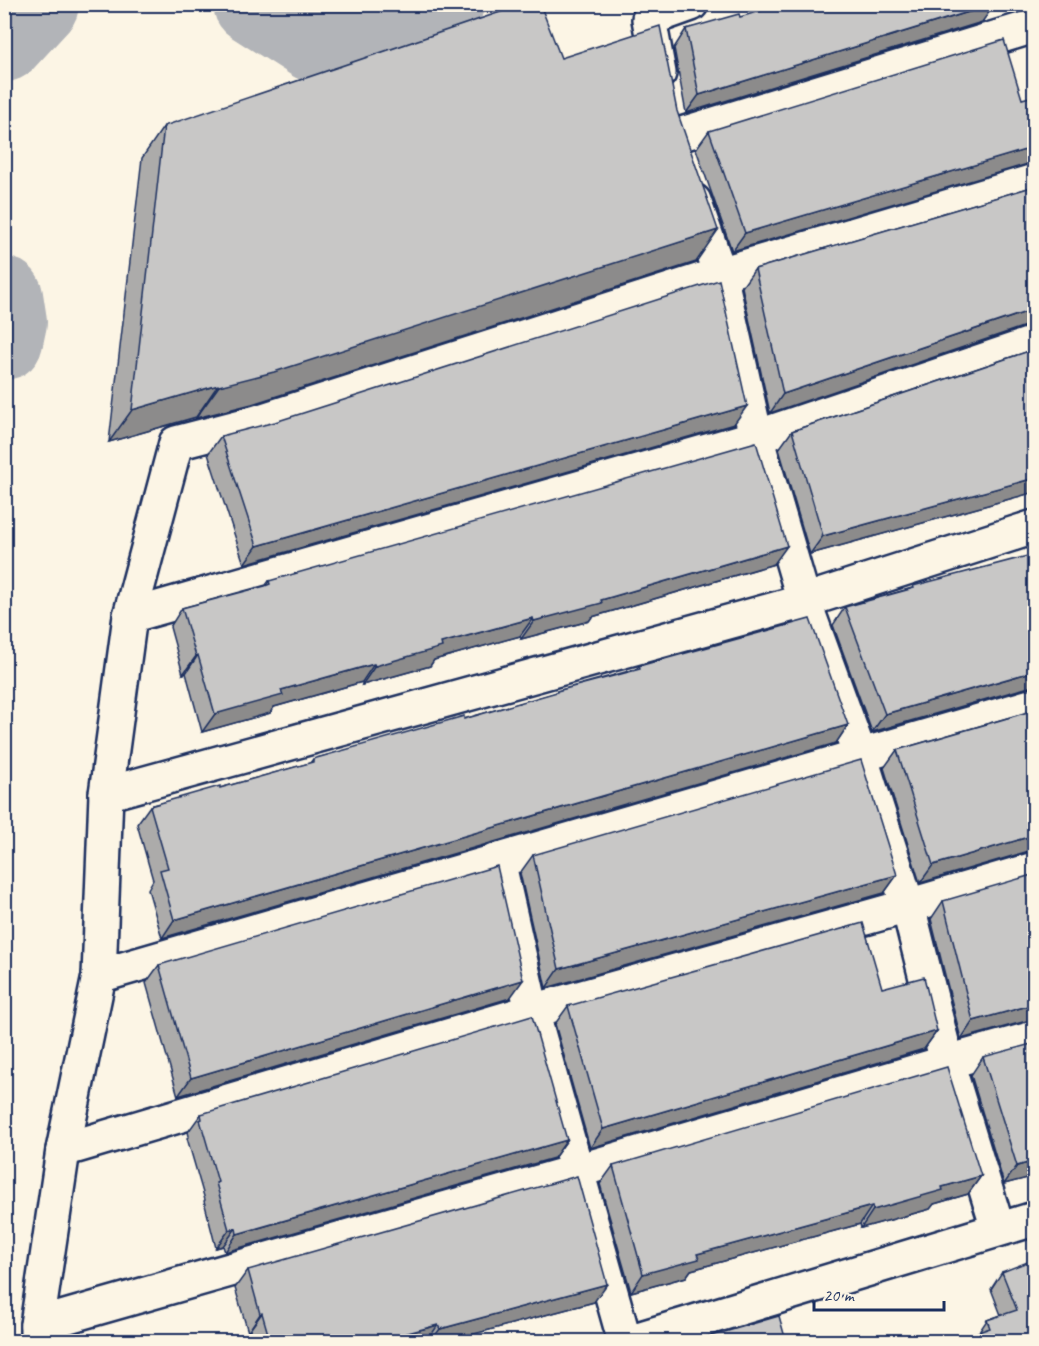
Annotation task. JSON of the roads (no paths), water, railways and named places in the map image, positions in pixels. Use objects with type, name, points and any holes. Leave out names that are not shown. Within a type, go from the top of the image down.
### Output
[{"type":"street","points":[[691,4],[649,19],[672,137],[720,274],[756,437],[804,602],[860,755],[909,906],[947,1062],[998,1229]]},
{"type":"street","points":[[672,137],[1035,26]]},
{"type":"street","points":[[1035,181],[720,274],[258,422],[176,442],[130,616],[106,794],[99,976],[63,1150],[37,1333],[577,1171],[1035,1038]]},
{"type":"street","points":[[130,616],[756,437],[1035,344]]},
{"type":"street","points":[[106,794],[804,602],[1035,527]]},
{"type":"street","points":[[99,976],[1035,705]]},
{"type":"street","points":[[498,860],[532,1011],[626,1341],[1035,1219]]},
{"type":"street","points":[[63,1150],[532,1011],[1035,869]]},
{"type":"waterway","points":[[4,43],[40,4]]},
{"type":"waterway","points":[[252,4],[313,43],[445,4]]},
{"type":"waterway","points":[[4,296],[8,322],[4,341]]}]
